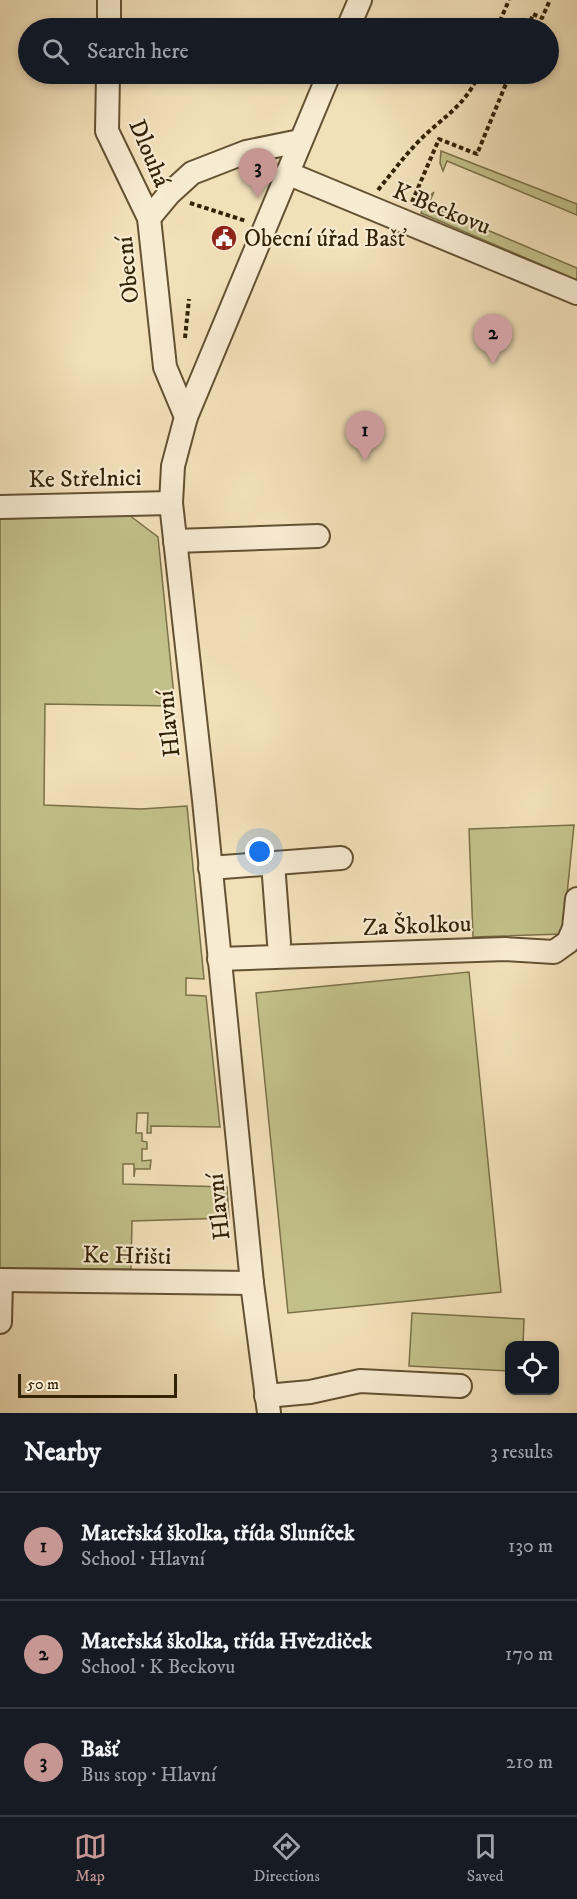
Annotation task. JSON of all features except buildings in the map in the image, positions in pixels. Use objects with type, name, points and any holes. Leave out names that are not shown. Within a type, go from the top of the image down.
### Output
[{"type":"street","points":[[109,18],[110,0]]},
{"type":"street","points":[[352,18],[360,0]]},
{"type":"street","name":"Dlouhá","points":[[108,84],[107,130],[149,218]]},
{"type":"street","name":"Hlavní","points":[[325,84],[186,417],[173,466],[171,503],[252,1283],[268,1405],[310,1392],[360,1381],[460,1386]]},
{"type":"street","name":"Obecní","points":[[186,417],[165,367],[149,218],[169,194],[192,173],[246,152],[300,141]]},
{"type":"street","name":"K Beckovu","points":[[287,173],[410,213],[577,293]]},
{"type":"street","name":"Ke Střelnici","points":[[0,507],[171,503]]},
{"type":"street","points":[[175,541],[318,537]]},
{"type":"street","points":[[210,868],[341,858]]},
{"type":"street","points":[[273,863],[279,943]]},
{"type":"street","name":"Za Školkou","points":[[219,959],[505,949],[554,952],[568,942],[574,928],[577,899]]},
{"type":"street","points":[[0,1280],[0,1322]]},
{"type":"street","name":"Ke Hřišti","points":[[0,1280],[252,1283]]},
{"type":"path","points":[[501,18],[509,0]]},
{"type":"path","points":[[542,18],[550,0]]},
{"type":"path","points":[[374,195],[417,144],[458,108],[475,84]]},
{"type":"path","points":[[410,213],[439,139],[477,154],[506,84]]},
{"type":"path","points":[[196,195],[190,203],[249,222]]},
{"type":"path","points":[[246,231],[252,213]]},
{"type":"shaded area","points":[[441,151],[577,204],[577,215],[447,161],[443,171],[440,163]]},
{"type":"shaded area","points":[[434,192],[428,205],[577,268],[577,280],[421,213],[427,198]]},
{"type":"shaded area","points":[[129,515],[158,537],[175,706],[45,704],[44,805],[141,809],[187,806],[204,979],[186,978],[186,995],[206,996],[220,1127],[151,1126],[151,1133],[147,1133],[148,1113],[137,1113],[136,1133],[142,1133],[142,1141],[147,1142],[147,1149],[142,1149],[142,1161],[151,1160],[150,1169],[135,1169],[134,1177],[134,1164],[123,1164],[123,1184],[227,1187],[229,1218],[132,1221],[131,1269],[0,1268],[0,519]]},
{"type":"shaded area","points":[[574,825],[563,934],[473,937],[469,829]]},
{"type":"shaded area","points":[[469,972],[501,1292],[288,1313],[256,993]]},
{"type":"shaded area","points":[[412,1313],[524,1319],[523,1341],[505,1341],[505,1371],[409,1366]]},
{"type":"place","name":"Bašť","points":[[258,198]]},
{"type":"place","name":"Obecní úřad Bašť","points":[[224,238]]},
{"type":"place","name":"Mateřská školka, třída Hvězdiček","points":[[493,364]]},
{"type":"place","name":"Mateřská školka, třída Sluníček","points":[[365,461]]}]
